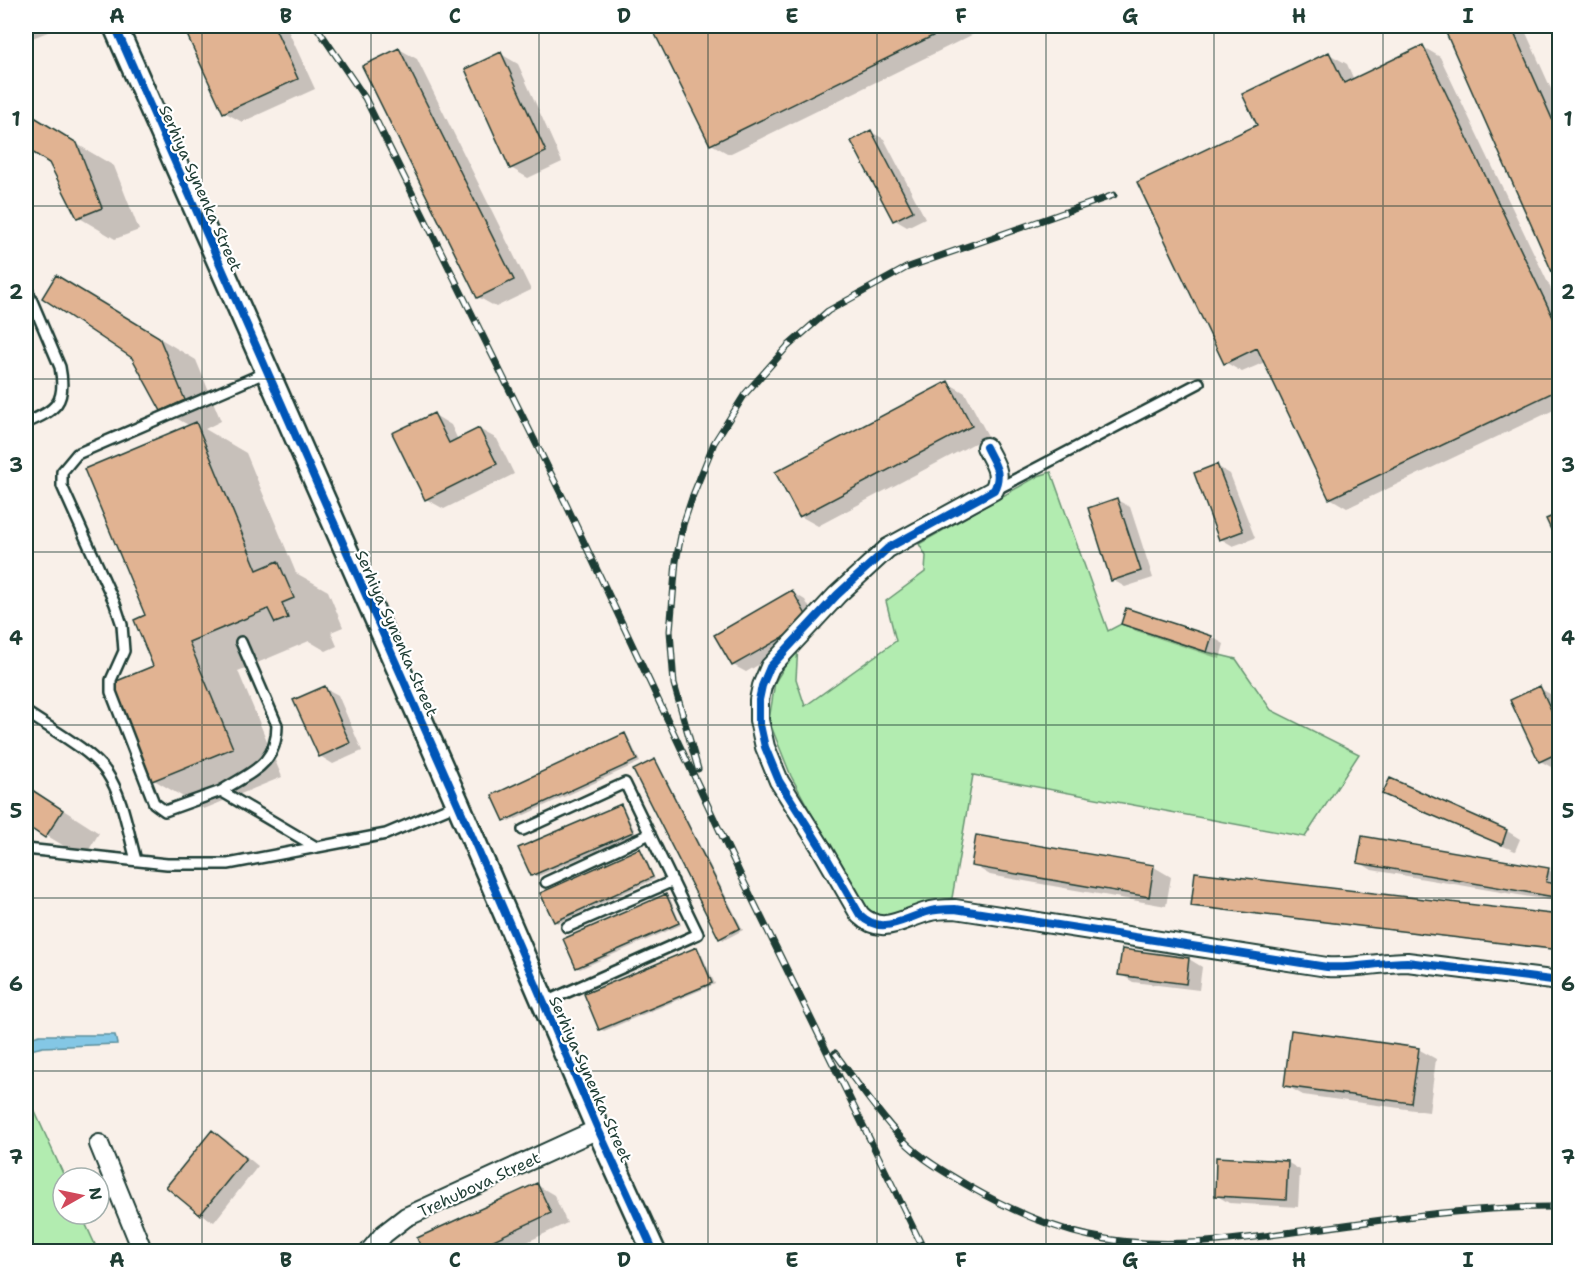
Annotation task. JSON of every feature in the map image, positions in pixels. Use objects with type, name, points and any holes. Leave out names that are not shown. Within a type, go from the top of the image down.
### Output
[{"type":"street","name":"Serhiya Synenka Street","points":[[115,26],[458,804],[598,1129],[654,1251]]},
{"type":"street","points":[[986,447],[999,473],[999,480],[994,490],[888,548],[837,595],[770,667],[762,686],[759,720],[765,747],[779,781],[860,915],[867,922],[883,926],[927,912],[955,909],[1327,968],[1348,969],[1407,962],[1560,981]]},
{"type":"street","name":"Trehubova Street","points":[[369,1251],[384,1234],[406,1217],[598,1129]]},
{"type":"street","points":[[99,1144],[142,1251]]},
{"type":"lane","points":[[26,287],[60,367],[63,381],[62,394],[57,405],[48,414],[26,423]]},
{"type":"lane","points":[[241,642],[277,725],[277,739],[273,753],[265,764],[221,791],[165,811],[159,808],[150,796],[114,704],[110,685],[124,651],[122,625],[115,604],[62,486],[62,472],[77,454],[267,372]]},
{"type":"lane","points":[[994,490],[1198,383]]},
{"type":"lane","points":[[26,712],[92,757],[107,773],[118,796],[136,860]]},
{"type":"lane","points":[[523,830],[625,783],[698,934],[543,1002]]},
{"type":"lane","points":[[221,791],[316,847]]},
{"type":"lane","points":[[26,849],[167,864],[228,864],[386,834],[458,804]]},
{"type":"lane","points":[[546,882],[650,834]]},
{"type":"lane","points":[[567,927],[673,881]]},
{"type":"green space","points":[[1051,472],[1108,631],[1121,624],[1236,659],[1271,710],[1359,754],[1305,837],[973,775],[952,898],[885,918],[864,910],[791,776],[769,721],[775,682],[798,645],[796,679],[805,706],[896,641],[886,601],[925,572],[926,556],[919,544],[1038,476]]},
{"type":"green space","points":[[26,948],[35,989],[26,1023]]},
{"type":"green space","points":[[26,1092],[60,1166],[51,1166],[51,1226],[87,1226],[98,1251],[26,1251]]},
{"type":"water","points":[[40,1035],[115,1035],[117,1044],[43,1047],[26,1051],[26,1039]]},
{"type":"building","points":[[183,26],[274,26],[298,79],[223,113]]},
{"type":"building","points":[[651,26],[953,26],[710,145]]},
{"type":"building","points":[[1443,26],[1511,26],[1560,137],[1560,290]]},
{"type":"building","points":[[1423,45],[1560,332],[1560,389],[1329,499],[1257,348],[1224,364],[1137,182],[1257,125],[1242,94],[1329,52],[1344,83]]},
{"type":"building","points":[[399,48],[514,280],[477,298],[362,66]]},
{"type":"building","points":[[501,52],[546,152],[510,169],[465,69]]},
{"type":"building","points":[[26,112],[77,143],[102,208],[77,218],[49,163],[26,148]]},
{"type":"building","points":[[871,130],[913,211],[893,221],[851,141]]},
{"type":"building","points":[[56,275],[159,337],[185,400],[161,411],[132,358],[42,298]]},
{"type":"building","points":[[948,381],[972,426],[799,517],[775,472]]},
{"type":"building","points":[[434,413],[449,443],[479,428],[497,464],[425,500],[392,433]]},
{"type":"building","points":[[196,422],[257,570],[278,561],[294,598],[282,603],[288,618],[275,623],[268,609],[189,642],[233,748],[152,781],[112,683],[153,666],[134,620],[145,615],[84,469]]},
{"type":"building","points":[[1217,464],[1243,531],[1219,540],[1194,473]]},
{"type":"building","points":[[1117,498],[1141,571],[1111,581],[1088,508]]},
{"type":"building","points":[[1560,513],[1560,549],[1546,519]]},
{"type":"building","points":[[792,590],[810,622],[732,666],[714,635]]},
{"type":"building","points":[[1126,608],[1212,636],[1207,652],[1121,624]]},
{"type":"building","points":[[325,686],[350,743],[319,757],[293,700]]},
{"type":"building","points":[[1540,686],[1560,729],[1560,752],[1539,762],[1510,700]]},
{"type":"building","points":[[625,733],[637,760],[504,821],[492,795]]},
{"type":"building","points":[[655,759],[740,928],[719,939],[633,770]]},
{"type":"building","points":[[1390,778],[1507,830],[1502,845],[1382,794]]},
{"type":"building","points":[[26,786],[63,810],[45,838],[26,825]]},
{"type":"building","points":[[621,804],[633,832],[531,876],[518,848]]},
{"type":"building","points":[[976,835],[1154,865],[1149,897],[971,866]]},
{"type":"building","points":[[1362,836],[1549,868],[1546,882],[1560,885],[1560,898],[1357,863]]},
{"type":"building","points":[[640,848],[653,877],[554,922],[540,893]]},
{"type":"building","points":[[1195,872],[1560,915],[1560,950],[1191,906]]},
{"type":"building","points":[[666,894],[679,923],[576,968],[563,939]]},
{"type":"building","points":[[697,947],[712,983],[599,1030],[584,994]]},
{"type":"building","points":[[1122,949],[1189,958],[1186,984],[1118,975]]},
{"type":"building","points":[[1291,1030],[1419,1048],[1411,1103],[1284,1086]]},
{"type":"building","points":[[212,1130],[246,1158],[200,1215],[166,1187]]},
{"type":"building","points":[[1216,1157],[1288,1161],[1286,1200],[1215,1196]]},
{"type":"building","points":[[537,1183],[551,1213],[468,1252],[423,1252],[417,1238]]},
{"type":"railway","points":[[316,26],[365,98],[566,504],[742,878],[925,1252]]},
{"type":"railway","points":[[698,769],[674,684],[670,631],[676,561],[683,525],[714,443],[745,394],[787,347],[828,311],[906,268],[1114,195]]},
{"type":"railway","points":[[835,1053],[893,1129],[926,1160],[972,1188],[1015,1210],[1059,1228],[1090,1236],[1145,1243],[1202,1242],[1260,1237],[1437,1214],[1499,1208],[1560,1207]]},
{"type":"cycle path","points":[[115,26],[654,1252]]},
{"type":"cycle path","points":[[986,447],[998,473],[994,490],[888,548],[837,595],[770,667],[762,686],[759,720],[765,747],[779,781],[860,915],[868,921],[884,925],[901,922],[930,911],[955,909],[1327,967],[1407,962],[1560,981]]}]
